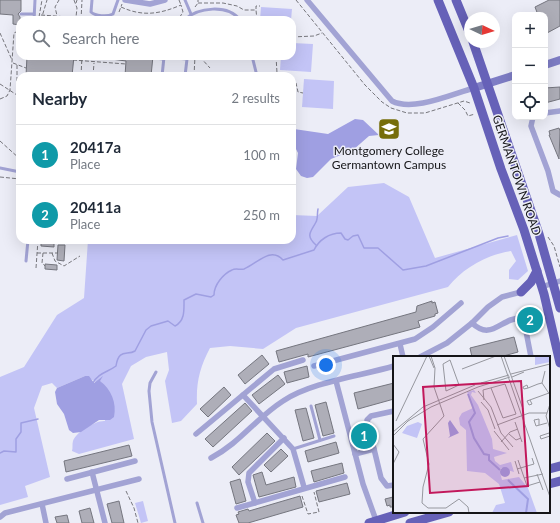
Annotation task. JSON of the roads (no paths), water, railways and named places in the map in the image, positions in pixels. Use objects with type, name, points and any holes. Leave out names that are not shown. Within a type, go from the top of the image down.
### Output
[{"type":"main road","name":"GERMANTOWN ROAD","points":[[438,0],[474,88],[537,271],[560,363]]},
{"type":"main road","points":[[456,0],[464,19]]},
{"type":"main road","name":"GERMANTOWN ROAD","points":[[475,48],[557,282],[560,308]]},
{"type":"main road","points":[[521,292],[531,282],[537,271]]},
{"type":"main road","points":[[521,292],[542,288]]},
{"type":"main road","points":[[550,469],[560,466]]},
{"type":"main road","points":[[550,484],[560,481]]},
{"type":"main road","points":[[375,522],[402,513]]},
{"type":"main road","points":[[410,523],[445,513]]},
{"type":"street","points":[[125,0],[150,4],[166,0]]},
{"type":"street","points":[[307,0],[392,101],[398,104],[426,102],[512,76]]},
{"type":"street","points":[[548,64],[560,60]]},
{"type":"street","points":[[548,113],[560,111]]},
{"type":"street","points":[[532,120],[531,126],[548,171],[553,191],[560,195]]},
{"type":"street","points":[[542,288],[557,282]]},
{"type":"street","points":[[422,356],[447,343],[472,323],[482,312],[502,297],[521,292]]},
{"type":"street","points":[[314,366],[415,339],[433,327],[461,302]]},
{"type":"street","points":[[472,323],[479,330],[485,331],[511,320],[522,318],[524,321],[531,356]]},
{"type":"street","points":[[400,344],[403,356]]},
{"type":"street","points":[[196,434],[274,369],[303,360]]},
{"type":"street","points":[[210,458],[236,443],[263,416],[289,397],[336,381],[393,366]]},
{"type":"street","points":[[336,381],[363,484],[375,522]]},
{"type":"street","points":[[243,395],[293,448],[302,488]]},
{"type":"street","points":[[393,410],[371,416],[367,420],[381,478],[387,486],[393,485]]},
{"type":"street","points":[[255,503],[248,482],[248,473],[284,438]]},
{"type":"street","points":[[355,454],[374,449]]},
{"type":"street","points":[[67,479],[135,461]]},
{"type":"street","points":[[92,472],[105,523]]},
{"type":"street","points":[[237,508],[312,485],[345,477]]},
{"type":"street","points":[[0,517],[5,514],[139,479]]},
{"type":"street","points":[[42,504],[46,523]]},
{"type":"lane","points":[[21,14],[34,14],[35,0]]},
{"type":"lane","points":[[92,0],[91,12],[94,14],[110,16],[113,14],[118,0]]},
{"type":"lane","points":[[185,0],[191,14]]},
{"type":"lane","points":[[189,16],[191,14],[209,10],[224,10],[235,16]]},
{"type":"lane","points":[[162,72],[163,60]]},
{"type":"lane","points":[[185,72],[187,60]]},
{"type":"lane","points":[[253,60],[256,72]]},
{"type":"lane","points":[[0,168],[16,171]]},
{"type":"lane","points":[[26,261],[28,244]]},
{"type":"lane","points":[[156,372],[150,383],[149,391],[152,422],[175,523]]},
{"type":"lane","points":[[311,406],[320,440]]},
{"type":"lane","points":[[293,448],[334,436]]},
{"type":"lane","points":[[197,503],[203,523]]},
{"type":"waterway","points":[[316,245],[311,239],[310,234],[317,221],[318,209]]},
{"type":"waterway","points":[[93,383],[100,375],[116,366],[117,360],[121,355],[135,351],[146,330],[151,326],[168,321],[175,326],[178,324],[183,315],[184,300],[196,294],[211,297],[214,295],[214,291],[222,277],[233,269],[244,269],[249,267],[268,255],[278,256],[283,260],[314,250],[325,238],[332,234],[341,233],[345,239],[348,240],[353,236],[358,235],[364,248],[378,248],[403,270],[426,266],[498,238],[508,236]]},
{"type":"waterway","points":[[0,453],[4,451],[16,452],[16,439],[21,432],[21,423],[38,419]]},
{"type":"place","name":"Montgomery College Germantown Campus","points":[[389,129]]},
{"type":"place","name":"20411a","points":[[530,320]]},
{"type":"place","name":"20417a","points":[[364,436]]}]
